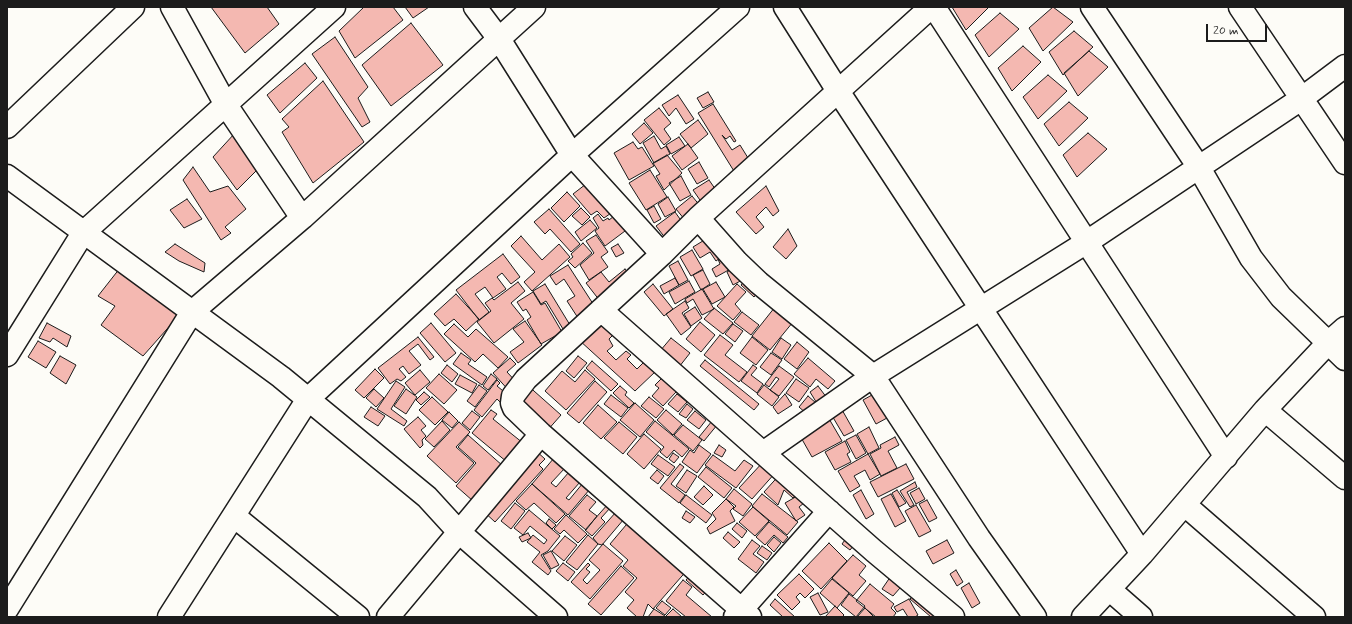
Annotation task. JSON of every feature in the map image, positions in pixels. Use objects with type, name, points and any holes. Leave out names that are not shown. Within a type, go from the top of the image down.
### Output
[{"type":"street","points":[[7,127],[133,7]]},
{"type":"street","points":[[172,7],[226,105],[302,218]]},
{"type":"street","points":[[7,355],[83,233],[334,7]]},
{"type":"street","points":[[475,7],[499,39],[572,155],[662,254]]},
{"type":"street","points":[[7,610],[192,312],[302,218],[534,7]]},
{"type":"street","points":[[169,617],[308,399],[572,155],[738,7]]},
{"type":"street","points":[[785,7],[838,91],[1142,554]]},
{"type":"street","points":[[829,511],[742,615],[541,434],[514,408],[512,403],[513,396],[526,379],[662,254],[698,218],[933,7],[1226,457]]},
{"type":"street","points":[[1092,7],[1198,166],[1251,258],[1281,297],[1345,359]]},
{"type":"street","points":[[1240,7],[1345,164]]},
{"type":"street","points":[[763,453],[873,376],[1087,242],[1198,166],[1301,99],[1345,66]]},
{"type":"street","points":[[7,176],[281,377],[427,497],[460,532],[556,617]]},
{"type":"street","points":[[698,218],[737,262],[760,283],[873,376],[979,538],[1035,617]]},
{"type":"street","points":[[601,310],[829,511],[953,617]]},
{"type":"street","points":[[1083,617],[1142,554],[1265,410],[1328,343],[1345,328]]},
{"type":"street","points":[[1265,410],[1345,478]]},
{"type":"street","points":[[388,617],[541,434]]},
{"type":"street","points":[[1185,505],[1314,617]]},
{"type":"street","points":[[234,516],[358,617]]},
{"type":"street","points":[[1109,589],[1141,617]]},
{"type":"building","points":[[211,7],[267,7],[279,24],[245,53]]},
{"type":"building","points":[[364,7],[393,7],[403,20],[355,58],[339,31]]},
{"type":"building","points":[[405,7],[429,7],[413,18]]},
{"type":"building","points":[[952,7],[989,7],[966,30]]},
{"type":"building","points":[[1053,7],[1073,22],[1043,51],[1029,28]]},
{"type":"building","points":[[1000,13],[1019,29],[989,57],[975,35]]},
{"type":"building","points":[[411,23],[443,65],[391,106],[362,65]]},
{"type":"building","points":[[1074,31],[1093,47],[1063,75],[1049,52]]},
{"type":"building","points":[[335,37],[368,87],[358,98],[370,122],[362,127],[312,54]]},
{"type":"building","points":[[1023,46],[1041,62],[1012,91],[998,68]]},
{"type":"building","points":[[1089,51],[1108,67],[1078,96],[1064,73]]},
{"type":"building","points":[[305,63],[317,78],[280,113],[267,95]]},
{"type":"building","points":[[1048,75],[1067,91],[1038,119],[1023,97]]},
{"type":"building","points":[[323,81],[364,142],[313,183],[282,132],[289,127],[282,119]]},
{"type":"building","points":[[708,92],[714,102],[703,108],[697,98]]},
{"type":"building","points":[[678,95],[694,119],[686,124],[676,108],[669,116],[662,105]]},
{"type":"building","points":[[1069,102],[1088,118],[1059,146],[1044,124]]},
{"type":"building","points":[[713,104],[736,141],[734,142],[730,136],[726,139],[722,135],[732,150],[740,145],[753,166],[737,176],[698,113]]},
{"type":"building","points":[[659,108],[671,123],[664,129],[671,139],[664,145],[644,120]]},
{"type":"building","points":[[698,120],[708,134],[691,148],[680,134]]},
{"type":"building","points":[[644,123],[653,133],[640,144],[632,134]]},
{"type":"building","points":[[235,133],[257,170],[237,190],[213,157]]},
{"type":"building","points":[[1088,133],[1107,149],[1077,177],[1063,155]]},
{"type":"building","points":[[654,136],[661,149],[666,146],[670,154],[654,163],[643,143]]},
{"type":"building","points":[[679,137],[685,146],[671,154],[666,145]]},
{"type":"building","points":[[633,142],[638,149],[642,147],[654,166],[629,180],[614,153]]},
{"type":"building","points":[[688,144],[698,158],[682,170],[672,156]]},
{"type":"building","points":[[667,155],[682,173],[664,190],[656,176],[660,174],[653,163]]},
{"type":"building","points":[[699,162],[708,178],[697,184],[688,169]]},
{"type":"building","points":[[193,167],[210,192],[228,186],[246,209],[225,227],[231,233],[221,240],[183,180]]},
{"type":"building","points":[[650,170],[667,197],[646,210],[629,183]]},
{"type":"building","points":[[681,176],[691,195],[680,201],[669,183]]},
{"type":"building","points":[[709,180],[718,193],[702,203],[693,190]]},
{"type":"building","points":[[590,181],[614,211],[604,218],[597,211],[591,215],[573,194]]},
{"type":"building","points":[[766,186],[779,211],[773,216],[766,207],[756,217],[764,227],[756,234],[736,212]]},
{"type":"building","points":[[567,192],[580,206],[564,222],[551,208]]},
{"type":"building","points":[[692,196],[701,207],[685,220],[676,209]]},
{"type":"building","points":[[668,197],[676,211],[665,217],[658,204]]},
{"type":"building","points":[[187,199],[202,219],[184,228],[170,210]]},
{"type":"building","points":[[654,206],[661,219],[654,223],[647,210]]},
{"type":"building","points":[[581,208],[590,217],[582,225],[572,216]]},
{"type":"building","points":[[549,209],[580,244],[571,252],[550,229],[545,234],[534,222]]},
{"type":"building","points":[[675,212],[685,226],[666,239],[656,226]]},
{"type":"building","points":[[618,213],[629,228],[605,246],[595,231],[599,228],[593,218],[598,214],[603,221],[608,218],[609,220]]},
{"type":"building","points":[[590,220],[597,228],[581,241],[575,232]]},
{"type":"building","points":[[788,229],[797,246],[786,259],[773,247]]},
{"type":"building","points":[[596,235],[608,252],[601,257],[608,267],[589,280],[580,265],[594,253],[586,241]]},
{"type":"building","points":[[521,236],[542,260],[559,244],[570,257],[532,291],[524,282],[535,272],[511,246]]},
{"type":"building","points":[[711,236],[723,256],[716,261],[710,252],[700,258],[693,247]]},
{"type":"building","points":[[583,243],[592,253],[575,268],[568,261],[573,257],[571,254]]},
{"type":"building","points":[[175,244],[205,263],[204,272],[179,261],[165,252]]},
{"type":"building","points":[[618,244],[624,253],[616,257],[611,248]]},
{"type":"building","points":[[692,250],[703,269],[691,276],[680,257]]},
{"type":"building","points":[[503,254],[520,277],[511,284],[502,273],[497,277],[506,289],[493,298],[485,287],[475,294],[489,312],[479,320],[456,290]]},
{"type":"building","points":[[723,257],[734,267],[716,277],[712,269],[720,264],[718,259]]},
{"type":"building","points":[[678,261],[688,280],[679,285],[669,266]]},
{"type":"building","points":[[568,265],[597,310],[580,321],[567,301],[575,296],[564,279],[556,285],[550,276]]},
{"type":"building","points":[[737,266],[744,279],[733,285],[727,272]]},
{"type":"building","points":[[120,268],[183,311],[143,356],[101,325],[115,306],[98,296]]},
{"type":"building","points":[[625,269],[631,277],[600,301],[586,283],[601,272],[609,282]]},
{"type":"building","points":[[703,270],[710,284],[701,290],[693,275]]},
{"type":"building","points":[[675,278],[679,285],[664,294],[660,286]]},
{"type":"building","points":[[746,279],[759,291],[754,297],[741,285]]},
{"type":"building","points":[[689,281],[695,292],[675,304],[669,292]]},
{"type":"building","points":[[518,282],[525,291],[511,303],[524,319],[494,343],[477,322],[491,311],[485,303],[492,298],[494,300]]},
{"type":"building","points":[[716,282],[725,297],[712,304],[703,289]]},
{"type":"building","points":[[545,284],[570,325],[563,329],[546,301],[541,304],[533,291]]},
{"type":"building","points":[[653,284],[673,309],[664,316],[644,292]]},
{"type":"building","points":[[737,284],[746,292],[735,304],[741,311],[733,320],[717,306]]},
{"type":"building","points":[[702,289],[714,309],[702,315],[693,299],[687,303],[685,299]]},
{"type":"building","points":[[533,292],[541,305],[545,303],[562,332],[541,344],[527,320],[531,317],[526,309],[523,311],[517,302]]},
{"type":"building","points":[[456,294],[479,319],[466,331],[454,319],[445,326],[434,314]]},
{"type":"building","points":[[685,301],[689,308],[682,313],[691,327],[681,335],[666,314]]},
{"type":"building","points":[[695,307],[702,318],[691,326],[684,314]]},
{"type":"building","points":[[775,307],[793,322],[770,350],[752,336]]},
{"type":"building","points":[[714,308],[733,323],[723,334],[704,319]]},
{"type":"building","points":[[742,312],[759,325],[751,335],[734,322]]},
{"type":"building","points":[[601,319],[616,332],[609,339],[613,346],[607,351],[616,360],[626,351],[631,355],[627,359],[637,369],[645,361],[656,371],[635,391],[579,340]]},
{"type":"building","points":[[525,321],[542,345],[518,363],[510,352],[524,342],[513,329]]},
{"type":"building","points":[[700,322],[715,335],[701,352],[686,339]]},
{"type":"building","points":[[47,323],[71,336],[67,347],[53,338],[50,342],[39,338]]},
{"type":"building","points":[[431,323],[456,353],[445,362],[420,333]]},
{"type":"building","points":[[454,324],[468,337],[476,329],[508,357],[498,368],[483,354],[475,362],[444,334]]},
{"type":"building","points":[[733,324],[743,331],[735,342],[725,334]]},
{"type":"building","points":[[720,335],[733,345],[725,355],[747,372],[739,382],[704,355]]},
{"type":"building","points":[[418,337],[434,357],[430,360],[418,344],[409,351],[421,365],[409,374],[403,366],[399,369],[406,377],[401,381],[397,379],[390,384],[378,368]]},
{"type":"building","points":[[752,337],[768,350],[756,365],[740,353]]},
{"type":"building","points":[[671,338],[690,353],[679,367],[660,351]]},
{"type":"building","points":[[781,338],[791,345],[782,359],[772,352]]},
{"type":"building","points":[[38,341],[56,352],[46,368],[28,357]]},
{"type":"building","points":[[797,342],[809,352],[797,369],[784,359]]},
{"type":"building","points":[[461,353],[471,360],[468,364],[487,377],[482,385],[453,364]]},
{"type":"building","points":[[771,353],[782,360],[771,375],[760,367]]},
{"type":"building","points":[[60,356],[76,365],[66,384],[50,373]]},
{"type":"building","points":[[578,356],[587,363],[574,378],[566,371]]},
{"type":"building","points":[[510,358],[516,364],[507,372],[519,385],[511,393],[493,373]]},
{"type":"building","points":[[808,358],[835,381],[828,389],[816,379],[810,387],[794,374]]},
{"type":"building","points":[[705,360],[759,404],[754,410],[700,366]]},
{"type":"building","points":[[592,361],[618,384],[611,391],[586,368]]},
{"type":"building","points":[[447,365],[458,374],[452,382],[441,373]]},
{"type":"building","points":[[753,365],[757,368],[751,375],[763,384],[757,393],[741,381]]},
{"type":"building","points":[[779,366],[794,377],[779,396],[770,390],[779,379],[776,377],[769,387],[765,384]]},
{"type":"building","points":[[375,369],[384,378],[364,398],[355,390]]},
{"type":"building","points":[[420,370],[430,382],[415,395],[405,383]]},
{"type":"building","points":[[585,370],[595,379],[566,410],[545,391],[562,371],[575,382]]},
{"type":"building","points":[[439,374],[457,390],[444,404],[426,388]]},
{"type":"building","points":[[491,374],[497,379],[488,390],[483,386]]},
{"type":"building","points":[[460,375],[477,384],[472,393],[455,384]]},
{"type":"building","points":[[662,378],[676,392],[663,406],[652,396],[659,388],[655,385]]},
{"type":"building","points":[[796,379],[809,388],[799,402],[786,393]]},
{"type":"building","points":[[497,380],[500,383],[497,386],[508,395],[501,403],[497,399],[482,417],[474,410]]},
{"type":"building","points":[[396,381],[405,387],[391,409],[407,421],[404,426],[377,409]]},
{"type":"building","points":[[595,381],[607,392],[579,423],[567,413]]},
{"type":"building","points":[[525,383],[561,415],[546,432],[509,401]]},
{"type":"building","points":[[479,385],[487,391],[475,407],[467,401]]},
{"type":"building","points":[[764,385],[779,397],[772,406],[757,394]]},
{"type":"building","points":[[620,386],[627,392],[625,395],[634,403],[629,408],[613,393]]},
{"type":"building","points":[[818,386],[827,398],[818,405],[810,392]]},
{"type":"building","points":[[374,389],[384,398],[376,407],[366,398]]},
{"type":"building","points":[[406,389],[417,397],[406,414],[394,406]]},
{"type":"building","points":[[424,392],[430,397],[421,405],[416,400]]},
{"type":"building","points":[[677,394],[687,402],[678,412],[668,404]]},
{"type":"building","points":[[785,394],[792,405],[778,414],[773,407]]},
{"type":"building","points":[[611,395],[628,408],[621,417],[604,404]]},
{"type":"building","points":[[872,395],[887,418],[876,424],[863,400]]},
{"type":"building","points":[[808,396],[816,403],[807,414],[799,407]]},
{"type":"building","points":[[432,397],[448,412],[435,425],[419,410]]},
{"type":"building","points":[[649,397],[664,409],[656,418],[641,406]]},
{"type":"building","points":[[635,403],[654,420],[640,437],[620,420]]},
{"type":"building","points":[[687,404],[693,409],[686,418],[679,414]]},
{"type":"building","points":[[598,405],[617,422],[601,439],[583,423]]},
{"type":"building","points":[[371,407],[385,416],[378,426],[364,417]]},
{"type":"building","points":[[841,408],[854,431],[844,436],[831,414]]},
{"type":"building","points":[[491,410],[497,414],[493,419],[523,443],[507,462],[472,433]]},
{"type":"building","points":[[666,410],[682,424],[673,435],[657,420]]},
{"type":"building","points":[[472,411],[480,417],[470,430],[462,423]]},
{"type":"building","points":[[695,411],[706,420],[699,429],[687,420]]},
{"type":"building","points":[[449,412],[458,421],[452,428],[442,420]]},
{"type":"building","points":[[418,417],[426,426],[421,430],[426,436],[422,440],[423,445],[420,448],[404,429]]},
{"type":"building","points":[[828,417],[842,441],[812,457],[799,434]]},
{"type":"building","points":[[722,419],[704,441],[699,437],[712,421]]},
{"type":"building","points":[[442,421],[450,430],[434,447],[425,439]]},
{"type":"building","points":[[655,421],[689,449],[682,457],[674,450],[667,458],[660,452],[664,447],[646,432]]},
{"type":"building","points":[[459,422],[470,432],[456,447],[474,463],[456,483],[427,456]]},
{"type":"building","points":[[619,422],[637,437],[623,454],[604,438]]},
{"type":"building","points":[[683,425],[702,440],[693,451],[674,435]]},
{"type":"building","points":[[869,427],[879,448],[868,454],[857,434]]},
{"type":"building","points":[[644,434],[661,449],[644,469],[627,454]]},
{"type":"building","points":[[468,435],[503,466],[473,501],[456,486],[476,463],[458,447]]},
{"type":"building","points":[[856,435],[866,453],[856,459],[846,440]]},
{"type":"building","points":[[895,437],[899,445],[888,451],[897,468],[881,476],[870,454],[881,448],[880,445]]},
{"type":"building","points":[[845,441],[850,452],[847,454],[851,462],[835,470],[825,452]]},
{"type":"building","points":[[699,445],[711,454],[697,473],[682,462],[690,450],[694,453]]},
{"type":"building","points":[[719,445],[726,450],[722,457],[714,453]]},
{"type":"building","points":[[535,450],[545,459],[539,465],[543,469],[495,522],[482,510]]},
{"type":"building","points":[[673,453],[679,457],[674,463],[669,459]]},
{"type":"building","points":[[868,454],[880,474],[870,480],[865,470],[854,476],[860,486],[850,492],[838,471]]},
{"type":"building","points":[[658,455],[675,467],[668,476],[651,464]]},
{"type":"building","points":[[713,455],[735,471],[744,460],[753,466],[736,488],[705,465]]},
{"type":"building","points":[[554,458],[565,468],[551,483],[556,487],[569,472],[580,482],[566,498],[569,500],[583,483],[590,489],[568,515],[532,484]]},
{"type":"building","points":[[764,461],[776,472],[752,499],[739,488]]},
{"type":"building","points":[[680,464],[684,467],[671,484],[685,495],[679,503],[660,488]]},
{"type":"building","points":[[906,464],[914,479],[878,497],[870,482]]},
{"type":"building","points":[[706,467],[732,488],[724,498],[698,477]]},
{"type":"building","points":[[657,470],[664,476],[658,484],[650,478]]},
{"type":"building","points":[[687,470],[697,476],[686,493],[676,486]]},
{"type":"building","points":[[783,471],[802,488],[793,498],[784,490],[778,505],[764,492]]},
{"type":"building","points":[[915,482],[917,487],[907,492],[914,505],[910,507],[900,491]]},
{"type":"building","points":[[532,484],[565,514],[556,523],[534,503],[526,510],[516,501]]},
{"type":"building","points":[[704,486],[713,495],[703,505],[694,497]]},
{"type":"building","points":[[919,488],[925,499],[916,504],[910,493]]},
{"type":"building","points":[[734,489],[752,504],[743,516],[733,509],[736,506],[726,499]]},
{"type":"building","points":[[861,490],[874,514],[866,519],[853,495]]},
{"type":"building","points":[[897,490],[906,503],[899,507],[892,493]]},
{"type":"building","points":[[762,494],[798,522],[787,535],[752,506]]},
{"type":"building","points":[[891,494],[906,521],[895,527],[881,499]]},
{"type":"building","points":[[587,495],[596,502],[589,510],[597,516],[586,530],[569,516]]},
{"type":"building","points":[[686,495],[712,515],[706,523],[680,503]]},
{"type":"building","points":[[799,495],[804,503],[799,507],[805,515],[796,521],[785,503]]},
{"type":"building","points":[[726,499],[734,507],[730,511],[735,521],[710,534],[707,528],[716,519],[712,513]]},
{"type":"building","points":[[927,500],[937,518],[929,522],[919,504]]},
{"type":"building","points":[[515,503],[525,511],[511,529],[501,521]]},
{"type":"building","points":[[608,504],[611,507],[601,518],[605,522],[592,536],[585,530]]},
{"type":"building","points":[[916,505],[931,531],[919,537],[905,511]]},
{"type":"building","points":[[753,507],[769,521],[755,536],[739,522]]},
{"type":"building","points":[[529,510],[560,536],[548,551],[541,555],[551,571],[548,575],[532,562],[540,552],[527,542],[533,535],[544,544],[547,540],[530,526],[523,535],[514,528]]},
{"type":"building","points":[[686,511],[695,517],[690,523],[682,518]]},
{"type":"building","points":[[616,512],[624,519],[602,545],[598,544],[593,538]]},
{"type":"building","points":[[566,515],[587,534],[578,543],[564,530],[560,534],[554,529]]},
{"type":"building","points":[[632,518],[689,568],[653,609],[648,604],[643,617],[637,617],[627,608],[634,600],[625,592],[637,578],[623,566],[628,560],[610,544]]},
{"type":"building","points":[[549,519],[556,525],[552,529],[546,523]]},
{"type":"building","points":[[769,522],[788,537],[783,543],[774,535],[765,545],[756,537]]},
{"type":"building","points":[[737,523],[747,531],[742,538],[732,529]]},
{"type":"building","points":[[728,532],[740,542],[734,548],[723,538]]},
{"type":"building","points":[[528,533],[531,538],[522,542],[519,537]]},
{"type":"building","points":[[850,533],[858,540],[850,550],[842,544]]},
{"type":"building","points":[[588,535],[598,544],[577,570],[566,562]]},
{"type":"building","points":[[565,536],[577,545],[564,561],[552,551]]},
{"type":"building","points":[[774,537],[781,543],[774,552],[767,545]]},
{"type":"building","points":[[752,540],[760,546],[753,554],[764,562],[756,573],[738,559]]},
{"type":"building","points":[[947,540],[954,553],[933,564],[926,551]]},
{"type":"building","points":[[829,543],[847,561],[821,589],[802,571]]},
{"type":"building","points":[[603,544],[623,561],[590,599],[571,582],[588,563],[590,565],[586,569],[590,572],[583,580],[587,584],[600,570],[589,560]]},
{"type":"building","points":[[762,546],[772,553],[767,560],[757,553]]},
{"type":"building","points":[[551,551],[559,565],[551,569],[543,555]]},
{"type":"building","points":[[853,555],[866,566],[859,575],[866,581],[853,596],[832,578]]},
{"type":"building","points":[[563,563],[575,572],[568,581],[556,571]]},
{"type":"building","points":[[621,566],[634,578],[601,615],[588,604]]},
{"type":"building","points":[[695,570],[712,585],[703,595],[686,580]]},
{"type":"building","points":[[956,570],[963,582],[957,586],[950,574]]},
{"type":"building","points":[[893,573],[910,594],[900,588],[893,596],[882,589]]},
{"type":"building","points":[[799,574],[814,589],[805,598],[800,593],[796,597],[800,602],[792,610],[777,595]]},
{"type":"building","points":[[832,579],[849,593],[837,608],[820,593]]},
{"type":"building","points":[[683,580],[692,587],[686,595],[712,617],[686,617],[666,601]]},
{"type":"building","points":[[969,583],[980,603],[972,608],[961,588]]},
{"type":"building","points":[[870,584],[894,604],[891,608],[896,613],[893,617],[876,617],[856,601]]},
{"type":"building","points":[[917,591],[948,617],[931,617],[910,599]]},
{"type":"building","points":[[818,593],[828,612],[820,615],[810,597]]},
{"type":"building","points":[[849,594],[865,606],[856,617],[841,605]]},
{"type":"building","points":[[775,599],[795,617],[783,617],[770,605]]},
{"type":"building","points":[[909,599],[918,615],[915,617],[908,617],[903,609],[897,612],[894,607]]},
{"type":"building","points":[[662,601],[671,608],[665,615],[656,608]]},
{"type":"building","points":[[835,606],[844,615],[842,617],[825,617]]},
{"type":"building","points":[[865,608],[874,617],[857,617]]},
{"type":"building","points":[[654,609],[665,616],[665,617],[648,617]]},
{"type":"building","points":[[673,609],[682,617],[665,617]]}]
